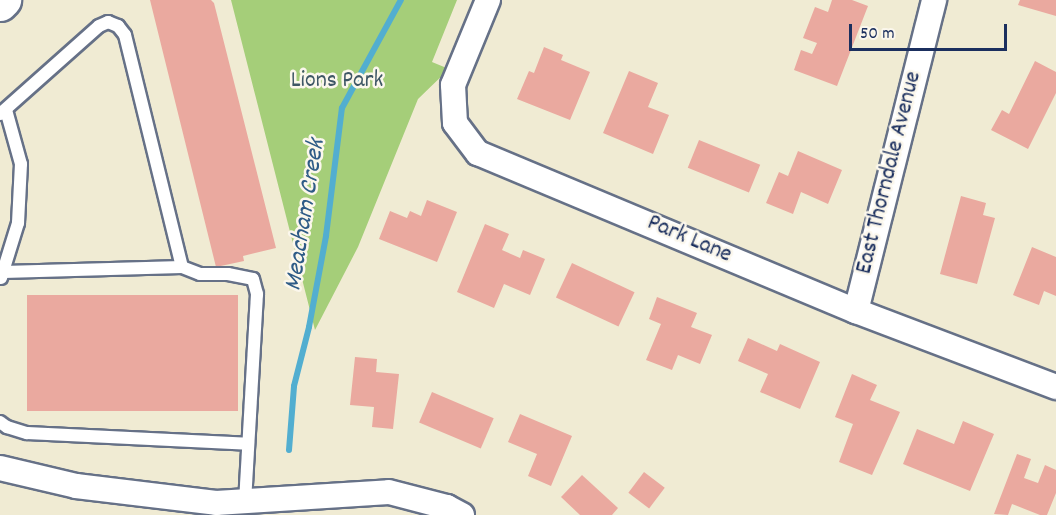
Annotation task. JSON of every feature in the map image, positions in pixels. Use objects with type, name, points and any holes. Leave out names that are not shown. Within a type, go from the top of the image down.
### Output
[{"type":"main road","points":[[0,4],[4,0]]},
{"type":"street","name":"Park Lane","points":[[488,0],[453,85],[455,123],[478,153],[856,311],[1056,387]]},
{"type":"street","name":"East Thorndale Avenue","points":[[856,311],[934,0]]},
{"type":"street","points":[[0,468],[76,486],[215,509],[245,500],[389,492],[438,504],[462,515]]},
{"type":"lane","points":[[182,267],[125,35],[118,26],[108,22],[99,26],[3,112],[21,164],[18,223],[1,278],[182,267],[200,274],[228,274],[253,279],[256,294],[245,500]]},
{"type":"lane","points":[[0,422],[7,427],[27,433],[248,444]]},
{"type":"green space","name":"Lions Park","points":[[231,0],[457,0],[432,62],[449,69],[418,99],[358,247],[315,330]]},
{"type":"building","points":[[150,0],[211,0],[214,3],[276,248],[243,256],[244,261],[216,267]]},
{"type":"building","points":[[832,0],[852,0],[868,6],[837,86],[794,70],[801,50],[812,54],[817,43],[803,38],[815,7],[828,12]]},
{"type":"building","points":[[1020,0],[1056,0],[1056,16],[1018,5]]},
{"type":"building","points":[[544,47],[563,55],[561,60],[590,72],[570,120],[517,99],[529,71],[534,73]]},
{"type":"building","points":[[1035,61],[1056,72],[1056,93],[1028,149],[991,130],[1002,110],[1009,114]]},
{"type":"building","points":[[629,71],[658,83],[648,107],[669,115],[653,154],[603,133]]},
{"type":"building","points":[[699,140],[760,165],[749,193],[688,168]]},
{"type":"building","points":[[798,151],[842,170],[828,204],[801,192],[793,214],[766,203],[779,172],[788,176]]},
{"type":"building","points":[[961,196],[986,203],[983,215],[995,218],[977,284],[940,274]]},
{"type":"building","points":[[427,200],[457,212],[437,262],[379,239],[390,211],[407,218],[410,211],[421,216]]},
{"type":"building","points":[[485,224],[509,234],[502,250],[520,258],[523,250],[545,259],[530,295],[504,284],[494,308],[457,292]]},
{"type":"building","points":[[1032,247],[1056,257],[1056,296],[1044,291],[1039,305],[1013,295]]},
{"type":"building","points":[[572,263],[635,292],[618,327],[556,297]]},
{"type":"building","points":[[27,295],[238,295],[238,411],[27,411]]},
{"type":"building","points":[[657,297],[697,313],[691,327],[712,335],[700,364],[678,355],[672,370],[646,360],[661,324],[649,319]]},
{"type":"building","points":[[748,338],[777,351],[780,344],[820,362],[800,409],[760,392],[768,374],[738,361]]},
{"type":"building","points":[[355,357],[377,359],[376,372],[399,374],[393,429],[372,427],[374,407],[350,405]]},
{"type":"building","points":[[852,374],[877,385],[870,400],[900,412],[872,475],[839,462],[853,424],[835,417]]},
{"type":"building","points":[[432,392],[494,418],[481,449],[419,422]]},
{"type":"building","points":[[520,414],[572,436],[551,486],[528,476],[537,454],[508,442]]},
{"type":"building","points":[[963,421],[994,434],[970,491],[903,464],[917,429],[954,444]]},
{"type":"building","points":[[1017,454],[1031,459],[1024,478],[1038,483],[1045,465],[1056,470],[1056,493],[1047,515],[1040,515],[1012,504],[1008,515],[994,514]]},
{"type":"building","points":[[644,472],[665,488],[649,508],[628,493]]},
{"type":"building","points":[[582,475],[618,508],[612,515],[580,515],[561,497]]},
{"type":"waterway","name":"Meacham Creek","points":[[289,450],[294,386],[309,327],[326,236],[342,108],[401,0]]}]
